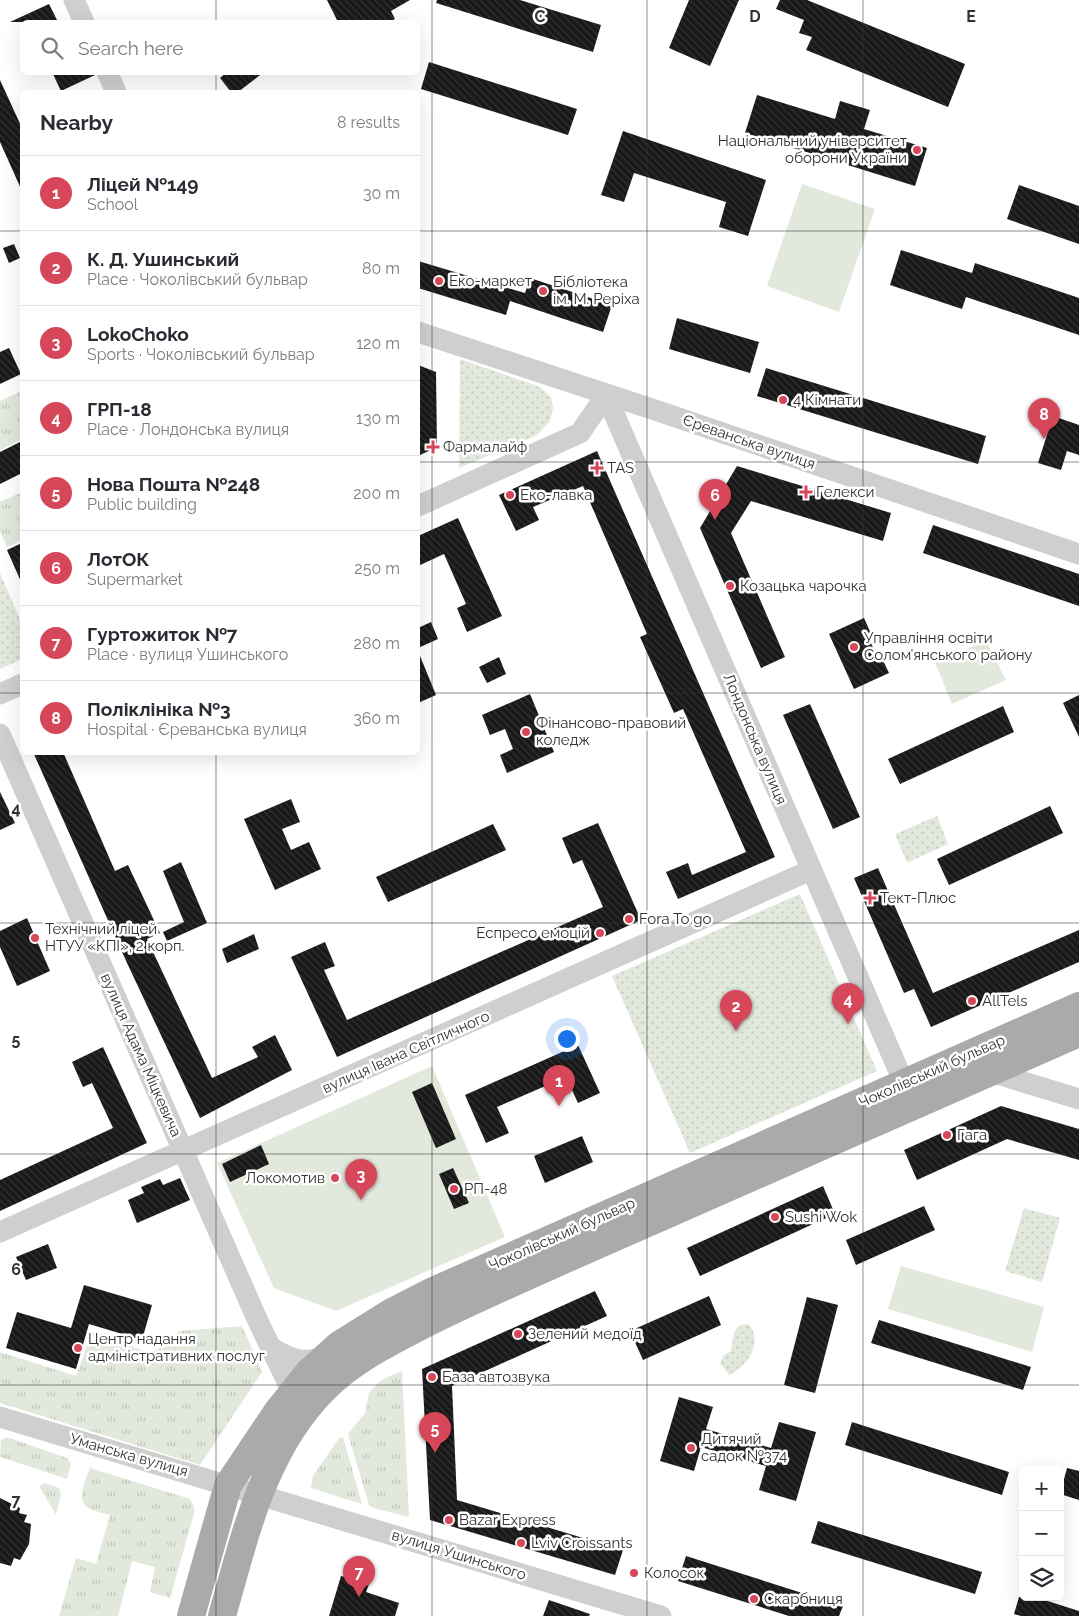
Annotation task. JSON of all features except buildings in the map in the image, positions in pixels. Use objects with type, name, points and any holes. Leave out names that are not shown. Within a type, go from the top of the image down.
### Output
[{"type":"main road","name":"Чоколівський бульвар","points":[[191,1616],[228,1485],[292,1392],[327,1354],[392,1312],[432,1291],[1079,1006]]},
{"type":"main road","name":"Чоколівський бульвар","points":[[222,1616],[257,1494],[276,1456],[300,1418],[322,1391],[346,1369],[387,1344],[446,1313],[726,1187],[1079,1033]]},
{"type":"street","points":[[74,0],[83,20]]},
{"type":"street","points":[[108,75],[115,90]]},
{"type":"street","name":"Єреванська вулиця","points":[[420,333],[1079,554]]},
{"type":"street","points":[[420,505],[580,433],[606,395]]},
{"type":"street","name":"Лондонська вулиця","points":[[606,395],[904,1083]]},
{"type":"street","points":[[0,694],[20,685]]},
{"type":"street","name":"вулиця Адама Міцкевича","points":[[0,734],[292,1392]]},
{"type":"street","name":"вулиця Івана Світличного","points":[[0,1232],[811,870]]},
{"type":"street","points":[[991,1072],[1079,1099]]},
{"type":"street","points":[[272,1348],[301,1361],[310,1361],[327,1354]]},
{"type":"street","name":"Уманська вулиця","points":[[0,1417],[257,1494]]},
{"type":"street","name":"вулиця Ушинського","points":[[257,1494],[661,1616]]},
{"type":"green space","points":[[802,184],[875,209],[839,312],[767,286]]},
{"type":"green space","points":[[460,359],[540,387],[551,397],[553,408],[550,421],[537,435],[459,468]]},
{"type":"green space","points":[[20,392],[20,440],[0,450],[0,401]]},
{"type":"green space","points":[[20,493],[20,541],[7,547],[0,532],[0,502]]},
{"type":"green space","points":[[0,573],[20,619],[20,660],[0,669]]},
{"type":"green space","points":[[986,641],[1006,680],[952,704],[935,662]]},
{"type":"green space","points":[[937,816],[948,844],[907,863],[895,834]]},
{"type":"green space","points":[[800,894],[877,1071],[690,1153],[612,976]]},
{"type":"green space","points":[[432,1066],[505,1237],[336,1311],[274,1288],[217,1163]]},
{"type":"green space","points":[[1024,1208],[1060,1218],[1042,1282],[1005,1271]]},
{"type":"green space","points":[[901,1266],[1044,1307],[1032,1352],[888,1309]]},
{"type":"green space","points":[[749,1324],[753,1331],[754,1346],[742,1366],[729,1375],[720,1363],[724,1355],[731,1351],[734,1332],[740,1325]]},
{"type":"green space","points":[[242,1326],[262,1372],[200,1465],[0,1403],[0,1352],[76,1376],[92,1332],[152,1354],[179,1331]]},
{"type":"green space","points":[[402,1371],[409,1517],[373,1508],[369,1505],[348,1434],[365,1413],[369,1393],[375,1386],[383,1379]]},
{"type":"green space","points":[[7,1437],[67,1458],[71,1464],[67,1479],[0,1457],[1,1440]]},
{"type":"green space","points":[[343,1437],[362,1504],[311,1488],[313,1476],[339,1438]]},
{"type":"green space","points":[[90,1468],[190,1499],[195,1510],[170,1598],[150,1592],[155,1567],[132,1561],[118,1616],[59,1616],[76,1558],[96,1564],[110,1515],[85,1506],[82,1490]]},
{"type":"green space","points":[[45,1483],[59,1488],[61,1495],[56,1515],[39,1486]]},
{"type":"place","name":"Національний університет оборони України","points":[[917,150]]},
{"type":"place","name":"Еко-маркет","points":[[439,281]]},
{"type":"place","name":"Бібліотека ім. М. Реріха","points":[[543,291]]},
{"type":"place","name":"4 Кімнати","points":[[783,400]]},
{"type":"place","name":"Поліклініка №3","points":[[1044,439]]},
{"type":"place","name":"Фармалайф","points":[[433,447]]},
{"type":"place","name":"TAS","points":[[597,468]]},
{"type":"place","name":"Гелекси","points":[[806,492]]},
{"type":"place","name":"Еко-лавка","points":[[510,495]]},
{"type":"place","name":"ЛотОК","points":[[715,520]]},
{"type":"place","name":"Козацька чарочка","points":[[730,586]]},
{"type":"place","name":"Управління освіти Солом’янського району","points":[[854,647]]},
{"type":"place","name":"Фінансово-правовий коледж","points":[[526,732]]},
{"type":"place","name":"Тект-Плюс","points":[[870,898]]},
{"type":"place","name":"Fora To go","points":[[629,919]]},
{"type":"place","name":"Еспресо емоцій","points":[[600,933]]},
{"type":"place","name":"Технічний ліцей НТУУ «КПІ», 2 корп.","points":[[35,938]]},
{"type":"place","name":"AllTels","points":[[972,1001]]},
{"type":"place","name":"ГРП-18","points":[[848,1024]]},
{"type":"place","name":"К. Д. Ушинський","points":[[736,1031]]},
{"type":"place","name":"Ліцей №149","points":[[559,1106]]},
{"type":"place","name":"Гага","points":[[947,1135]]},
{"type":"place","name":"Локомотив","points":[[335,1178]]},
{"type":"place","name":"РП-48","points":[[454,1189]]},
{"type":"place","name":"LokoChoko","points":[[361,1200]]},
{"type":"place","name":"Sushi Wok","points":[[775,1217]]},
{"type":"place","name":"Зелений медоїд","points":[[518,1334]]},
{"type":"place","name":"Центр надання адміністративних послуг","points":[[78,1348]]},
{"type":"place","name":"База автозвука","points":[[432,1377]]},
{"type":"place","name":"Дитячий садок №374","points":[[691,1448]]},
{"type":"place","name":"Нова Пошта №248","points":[[435,1453]]},
{"type":"place","name":"Bazar Express","points":[[449,1520]]},
{"type":"place","name":"Lviv Croissants","points":[[521,1543]]},
{"type":"place","name":"Колосок","points":[[634,1573]]},
{"type":"place","name":"Гуртожиток №7","points":[[359,1597]]},
{"type":"place","name":"Скарбниця","points":[[754,1599]]}]
